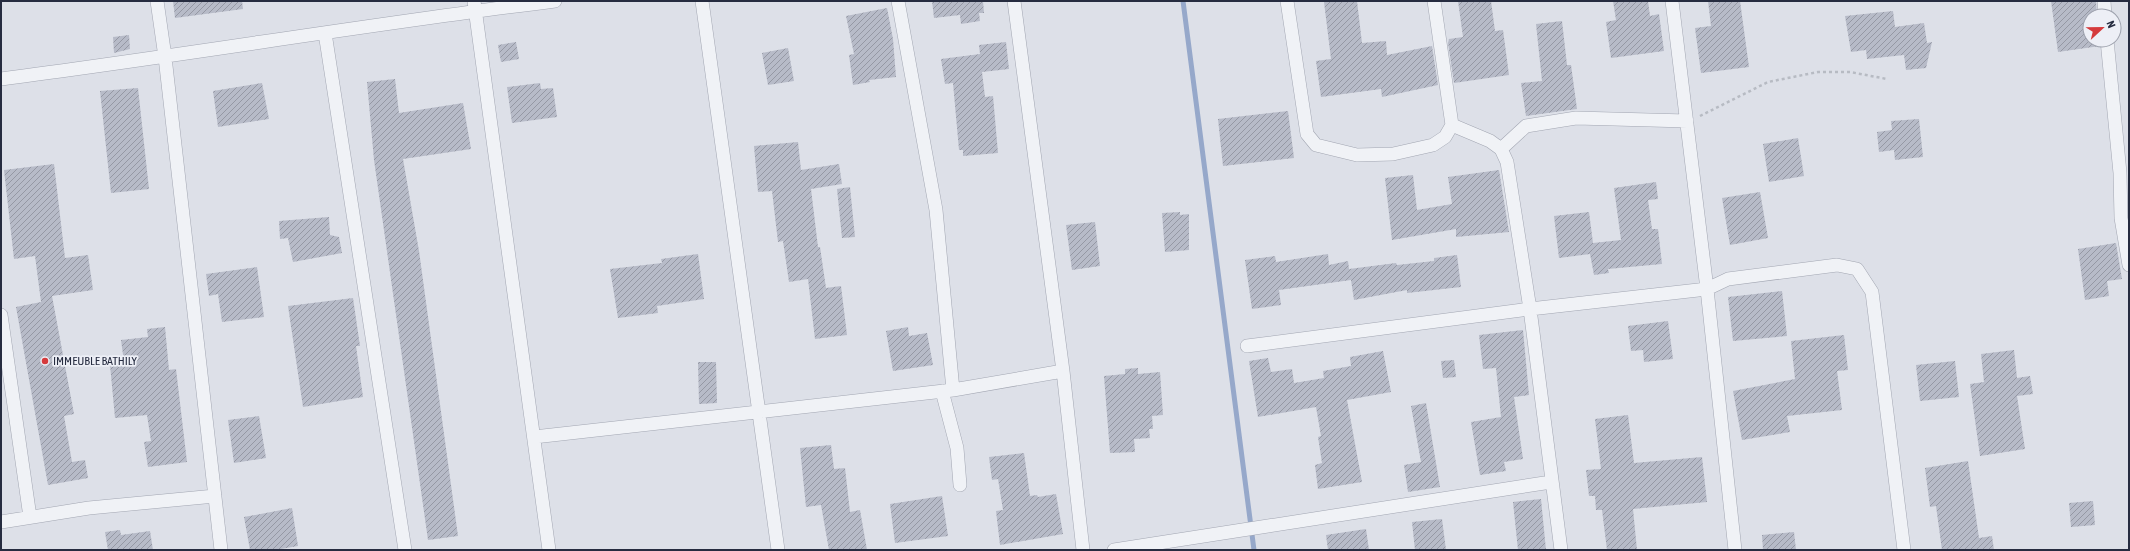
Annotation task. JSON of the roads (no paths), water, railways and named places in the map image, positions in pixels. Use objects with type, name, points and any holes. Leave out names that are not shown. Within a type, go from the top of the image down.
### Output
[{"type":"street","points":[[157,1],[165,57],[221,550]]},
{"type":"street","points":[[1,79],[165,57],[325,33],[474,6],[555,1]]},
{"type":"street","points":[[702,1],[778,550]]},
{"type":"street","points":[[898,1],[936,210],[947,390],[957,448],[960,485]]},
{"type":"street","points":[[1014,1],[1063,371],[1083,550]]},
{"type":"street","points":[[1287,1],[1307,134],[1316,145],[1357,155],[1393,154],[1433,145],[1445,137],[1452,126],[1434,1]]},
{"type":"street","points":[[1672,1],[1707,289],[1735,550]]},
{"type":"street","points":[[474,6],[549,550]]},
{"type":"street","points":[[325,33],[405,550]]},
{"type":"street","points":[[2108,48],[2120,173],[2121,218],[2129,265]]},
{"type":"street","points":[[1501,149],[1526,126],[1576,118],[1687,121]]},
{"type":"street","points":[[1452,126],[1490,141],[1501,149],[1506,162],[1530,309],[1562,550]]},
{"type":"street","points":[[1248,346],[1530,309],[1707,289],[1728,279],[1836,265],[1857,269],[1872,292],[1904,550]]},
{"type":"street","points":[[1,315],[30,517]]},
{"type":"street","points":[[534,437],[760,413],[947,390],[1063,371]]},
{"type":"street","points":[[1114,550],[1552,482]]},
{"type":"street","points":[[1,522],[89,508],[215,496]]},
{"type":"waterway","points":[[1183,1],[1254,550]]},
{"type":"place","name":"IMMEUBLE BATHILY","points":[[45,361]]}]
